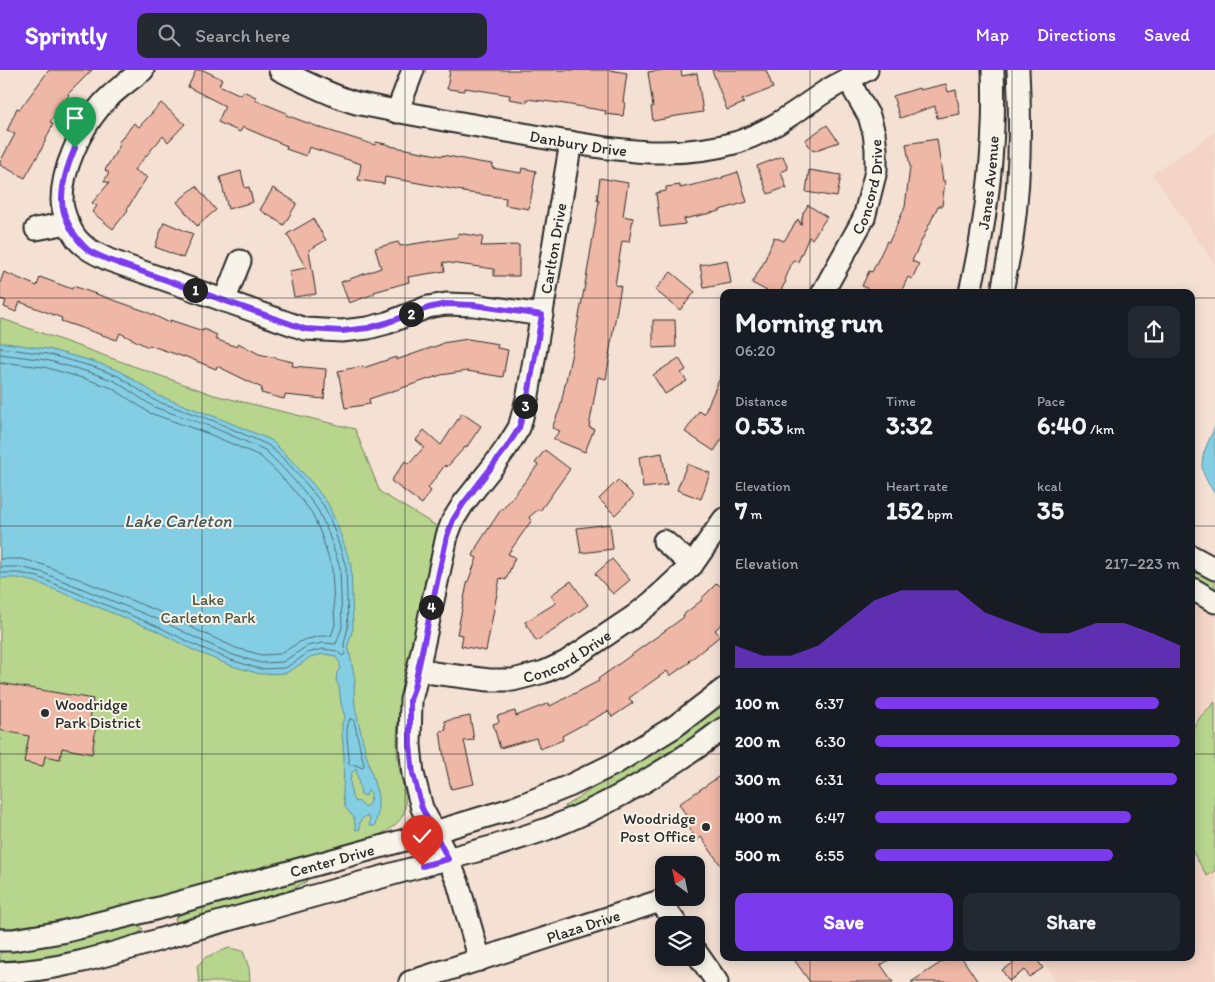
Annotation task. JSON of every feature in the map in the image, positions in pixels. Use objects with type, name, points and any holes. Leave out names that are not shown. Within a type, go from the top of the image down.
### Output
[{"type":"street","points":[[142,70],[113,93],[99,108],[88,123],[69,163],[62,201],[68,223],[77,239],[89,250],[109,260],[305,329],[342,331],[368,328],[446,304],[474,305],[542,315]]},
{"type":"street","name":"Danbury Drive","points":[[280,70],[313,87],[356,103],[397,112],[571,142],[650,152],[694,151],[740,141],[766,130],[827,90],[858,74]]},
{"type":"street","points":[[397,112],[413,70]]},
{"type":"street","name":"Janes Avenue","points":[[971,289],[984,224],[991,169],[993,147],[993,70]]},
{"type":"street","name":"Janes Avenue","points":[[1003,289],[1012,240],[1015,208],[1020,137],[1018,70]]},
{"type":"street","name":"Concord Drive","points":[[825,289],[864,218],[876,171],[874,133],[856,92],[858,74]]},
{"type":"street","name":"Carlton Drive","points":[[448,859],[422,808],[413,774],[410,745],[410,700],[419,667],[447,536],[453,520],[519,428],[528,396],[571,142]]},
{"type":"street","points":[[36,229],[68,223]]},
{"type":"street","points":[[224,301],[240,261]]},
{"type":"street","name":"Concord Drive","points":[[419,667],[433,672],[490,680],[513,680],[544,672],[573,658],[652,602],[692,565],[720,525]]},
{"type":"street","points":[[664,541],[692,565]]},
{"type":"street","points":[[1195,558],[1215,569]]},
{"type":"street","points":[[1195,590],[1215,602]]},
{"type":"street","name":"Center Drive","points":[[0,940],[39,936],[85,927],[434,832],[511,809],[545,797],[614,764],[674,728],[720,692]]},
{"type":"street","name":"Center Drive","points":[[0,974],[83,962],[495,846],[580,815],[640,784],[676,762],[720,731]]},
{"type":"street","points":[[448,859],[458,883],[480,960]]},
{"type":"street","name":"Plaza Drive","points":[[410,982],[660,901],[671,916]]},
{"type":"street","points":[[705,965],[717,982]]},
{"type":"shaded area","points":[[1215,132],[1215,265],[1152,174]]},
{"type":"shaded area","points":[[1195,602],[1215,613],[1215,982],[1057,982],[1042,961],[1195,961]]},
{"type":"green space","name":"Lake Carleton Park","points":[[0,318],[214,395],[355,429],[380,492],[440,528],[429,562],[398,720],[397,756],[404,790],[405,808],[397,823],[388,830],[375,837],[190,889],[50,922],[0,928]]},
{"type":"green space","points":[[1195,568],[1215,580],[1215,591],[1195,579]]},
{"type":"green space","points":[[1215,702],[1215,871],[1207,876],[1195,856],[1195,725]]},
{"type":"green space","points":[[720,704],[720,718],[668,755],[608,789],[567,809],[565,806],[627,767]]},
{"type":"green space","points":[[306,877],[307,881],[280,896],[191,920],[176,922],[175,920],[176,917],[191,909]]},
{"type":"green space","points":[[141,926],[143,930],[137,934],[110,943],[44,957],[0,962],[0,952],[52,945],[87,938],[121,928]]},
{"type":"green space","points":[[229,948],[243,951],[249,968],[250,982],[199,982],[197,966],[206,957]]},
{"type":"water","name":"Lake Carleton","points":[[0,343],[48,349],[95,362],[120,371],[159,396],[271,440],[312,483],[328,504],[351,565],[353,628],[348,645],[355,680],[355,707],[378,796],[378,812],[375,826],[369,826],[370,819],[367,816],[360,821],[360,829],[356,830],[354,818],[345,807],[343,796],[344,756],[342,723],[345,717],[339,686],[336,681],[340,663],[335,656],[324,654],[310,657],[286,673],[260,674],[229,665],[193,650],[157,631],[36,582],[18,578],[0,578]],"holes":[[[356,769],[361,794],[366,796],[368,790],[371,793],[370,801],[365,807],[352,798],[350,781],[352,772]]]},
{"type":"water","points":[[1215,427],[1215,494],[1202,469],[1202,460]]},
{"type":"building","points":[[49,70],[92,70],[68,94],[50,122],[53,124],[25,178],[0,165],[0,162],[15,134],[7,131],[17,108],[20,109]]},
{"type":"building","points":[[196,70],[203,70],[222,79],[219,85],[241,95],[243,91],[256,97],[255,100],[287,113],[286,115],[375,145],[376,142],[493,164],[492,168],[521,173],[522,168],[536,171],[529,209],[505,205],[506,198],[385,177],[384,184],[358,180],[361,164],[309,147],[306,156],[286,149],[287,146],[243,127],[240,132],[218,122],[225,106],[188,87]]},
{"type":"building","points":[[450,70],[610,70],[627,73],[623,116],[605,114],[606,111],[559,103],[527,99],[527,102],[509,99],[510,95],[465,88],[465,91],[447,89]]},
{"type":"building","points":[[681,70],[682,76],[697,73],[703,112],[653,121],[648,72]]},
{"type":"building","points":[[712,70],[766,70],[773,88],[742,100],[744,103],[727,110]]},
{"type":"building","points":[[946,84],[948,92],[956,90],[960,114],[937,118],[935,106],[900,118],[893,96],[919,88],[920,90]]},
{"type":"building","points":[[161,103],[185,124],[168,142],[163,136],[134,170],[147,177],[128,210],[113,229],[92,212],[97,206],[92,203],[109,183],[104,181],[109,173],[105,170],[120,145],[118,143],[134,123],[139,127]]},
{"type":"building","points":[[827,125],[839,142],[813,151],[805,140]]},
{"type":"building","points":[[937,139],[943,181],[945,181],[942,206],[938,206],[912,261],[919,264],[912,279],[908,277],[902,289],[866,289],[862,286],[869,271],[872,272],[887,241],[889,242],[905,207],[910,167],[906,144]]},
{"type":"building","points":[[783,156],[788,169],[781,172],[787,189],[784,188],[768,194],[757,166]]},
{"type":"building","points":[[809,170],[841,175],[837,197],[806,192]]},
{"type":"building","points":[[241,171],[245,188],[249,187],[253,202],[228,209],[220,177]]},
{"type":"building","points":[[738,172],[747,202],[720,211],[684,219],[685,224],[660,227],[656,193],[666,191],[666,187],[680,185],[680,188],[723,178]]},
{"type":"building","points":[[600,178],[628,183],[623,216],[633,218],[629,242],[622,241],[615,285],[621,286],[606,379],[598,377],[589,427],[594,429],[585,452],[553,439],[560,431],[552,428],[560,408],[573,348],[599,201],[597,200]]},
{"type":"building","points":[[196,186],[216,210],[197,226],[177,202]]},
{"type":"building","points":[[273,188],[297,203],[284,225],[260,210]]},
{"type":"building","points":[[808,205],[827,217],[812,239],[809,237],[798,262],[793,260],[782,289],[763,289],[752,283],[764,262],[774,237],[784,241],[798,219],[801,225],[803,213]]},
{"type":"building","points":[[313,219],[326,240],[309,250],[316,294],[294,297],[289,271],[306,268],[287,234]]},
{"type":"building","points":[[164,222],[193,234],[183,258],[155,247]]},
{"type":"building","points":[[458,233],[483,237],[481,246],[519,245],[519,276],[494,276],[494,269],[443,262],[445,271],[408,277],[409,282],[374,292],[374,294],[349,303],[341,282],[381,268],[375,248],[398,242],[400,246],[458,237]]},
{"type":"building","points":[[727,260],[731,283],[704,288],[700,265]]},
{"type":"building","points":[[4,272],[37,286],[40,277],[72,289],[73,286],[145,311],[170,323],[170,320],[203,331],[204,329],[217,335],[215,339],[237,347],[238,343],[259,354],[293,362],[292,366],[326,369],[324,399],[285,395],[284,399],[261,393],[262,388],[217,366],[216,369],[184,356],[149,345],[148,347],[120,333],[117,340],[61,321],[62,318],[20,302],[16,312],[4,307],[6,301],[0,299],[0,283]]},
{"type":"building","points":[[671,272],[695,292],[680,310],[655,290]]},
{"type":"building","points":[[653,320],[675,320],[676,347],[653,348]]},
{"type":"building","points":[[468,339],[498,344],[497,348],[508,350],[503,377],[467,371],[441,375],[369,399],[370,404],[345,408],[338,371],[363,366],[363,368],[396,357],[396,360],[442,343]]},
{"type":"building","points":[[679,358],[686,370],[681,373],[687,381],[665,394],[653,375]]},
{"type":"building","points":[[720,378],[720,442],[714,451],[685,432],[699,411],[704,414]]},
{"type":"building","points":[[462,413],[481,426],[466,448],[447,467],[445,465],[428,488],[431,491],[422,504],[391,481],[405,461],[409,464],[424,447],[416,440],[424,430],[441,445]]},
{"type":"building","points":[[545,450],[570,469],[540,511],[539,509],[529,517],[531,521],[508,554],[515,557],[506,580],[500,578],[486,651],[461,646],[463,635],[457,634],[467,584],[477,558],[473,556],[477,546],[502,508],[538,465],[535,463]]},
{"type":"building","points":[[662,453],[667,485],[643,488],[639,457]]},
{"type":"building","points":[[687,464],[710,473],[701,499],[677,490]]},
{"type":"building","points":[[618,480],[634,496],[615,515],[599,499]]},
{"type":"building","points":[[610,524],[613,549],[581,553],[577,528]]},
{"type":"building","points":[[612,559],[630,580],[613,594],[595,574]]},
{"type":"building","points":[[571,581],[588,605],[559,627],[536,641],[525,622],[556,603],[551,595]]},
{"type":"building","points":[[717,583],[720,586],[720,626],[715,630],[720,636],[690,662],[670,676],[667,671],[629,698],[633,703],[612,717],[608,711],[562,736],[563,740],[540,749],[536,738],[500,748],[493,724],[499,722],[497,716],[515,711],[516,716],[549,703],[550,706],[599,681],[598,679],[684,617],[683,615]]},
{"type":"building","name":"Woodridge Park District","points":[[0,683],[93,699],[89,726],[96,727],[92,754],[62,748],[60,759],[45,756],[43,766],[24,762],[29,736],[0,730]]},
{"type":"building","points":[[470,716],[474,740],[464,741],[474,784],[451,789],[440,731],[446,730],[445,721]]},
{"type":"building","name":"Woodridge Post Office","points":[[720,776],[720,864],[701,837],[697,840],[682,818],[686,815],[679,804]]},
{"type":"building","points":[[795,961],[887,961],[881,965],[893,982],[810,982]]},
{"type":"building","points":[[943,961],[964,961],[978,982],[911,982]]},
{"type":"building","points":[[1016,961],[1038,961],[1043,968],[1029,977],[1025,970],[1009,981],[1002,970]]},
{"type":"place","name":"Woodridge Park District","points":[[45,713]]},
{"type":"place","name":"Woodridge Post Office","points":[[706,827]]},
{"type":"route","points":[[75,148],[64,182],[62,201],[68,223],[77,239],[89,250],[109,260],[305,329],[342,331],[368,328],[446,304],[474,305],[542,315],[528,396],[519,428],[494,465],[463,504],[453,520],[447,536],[410,700],[410,745],[413,774],[422,808],[448,859],[422,866]]}]
